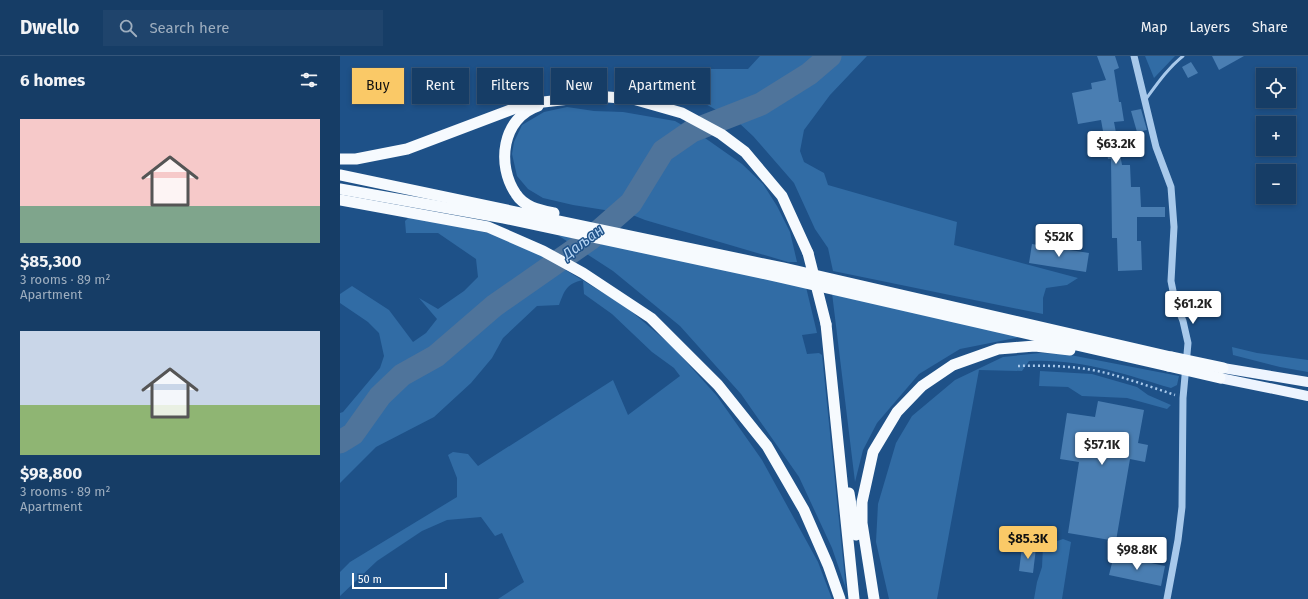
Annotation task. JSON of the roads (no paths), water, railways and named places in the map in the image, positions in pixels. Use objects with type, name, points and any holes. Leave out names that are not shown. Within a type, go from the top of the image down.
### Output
[{"type":"highway","points":[[607,97],[633,99],[682,113],[721,134],[745,152],[782,196],[808,253],[826,324],[854,599]]},
{"type":"highway","points":[[340,159],[356,159],[408,148],[526,104],[551,100]]},
{"type":"highway","points":[[551,102],[528,110],[512,127],[504,152],[506,173],[516,195],[531,207],[574,225]]},
{"type":"highway","points":[[340,175],[783,268],[1169,365]]},
{"type":"highway","points":[[340,189],[504,218],[574,225],[630,237],[780,277],[1169,365]]},
{"type":"highway","points":[[340,200],[488,227],[543,251],[583,273],[651,318],[718,385],[767,446],[804,510],[828,565],[840,599]]},
{"type":"highway","points":[[874,599],[862,523],[862,502],[873,452],[897,412],[922,386],[953,366],[998,349],[1035,346],[1072,350],[1222,373]]},
{"type":"highway","points":[[836,417],[866,599]]},
{"type":"main road","points":[[1222,373],[1308,382]]},
{"type":"main road","points":[[1222,373],[1308,396]]},
{"type":"street","points":[[1134,56],[1156,147],[1170,187],[1174,227],[1171,281],[1175,301],[1183,321],[1188,343],[1183,398],[1182,507],[1178,540],[1167,599]]},
{"type":"lane","points":[[1145,101],[1159,81],[1176,61],[1183,56]]},
{"type":"waterway","name":"Даљан","points":[[340,442],[353,434],[380,396],[402,375],[436,356],[494,306],[590,239],[631,203],[663,151],[692,131],[761,104],[809,74],[830,56]]}]
